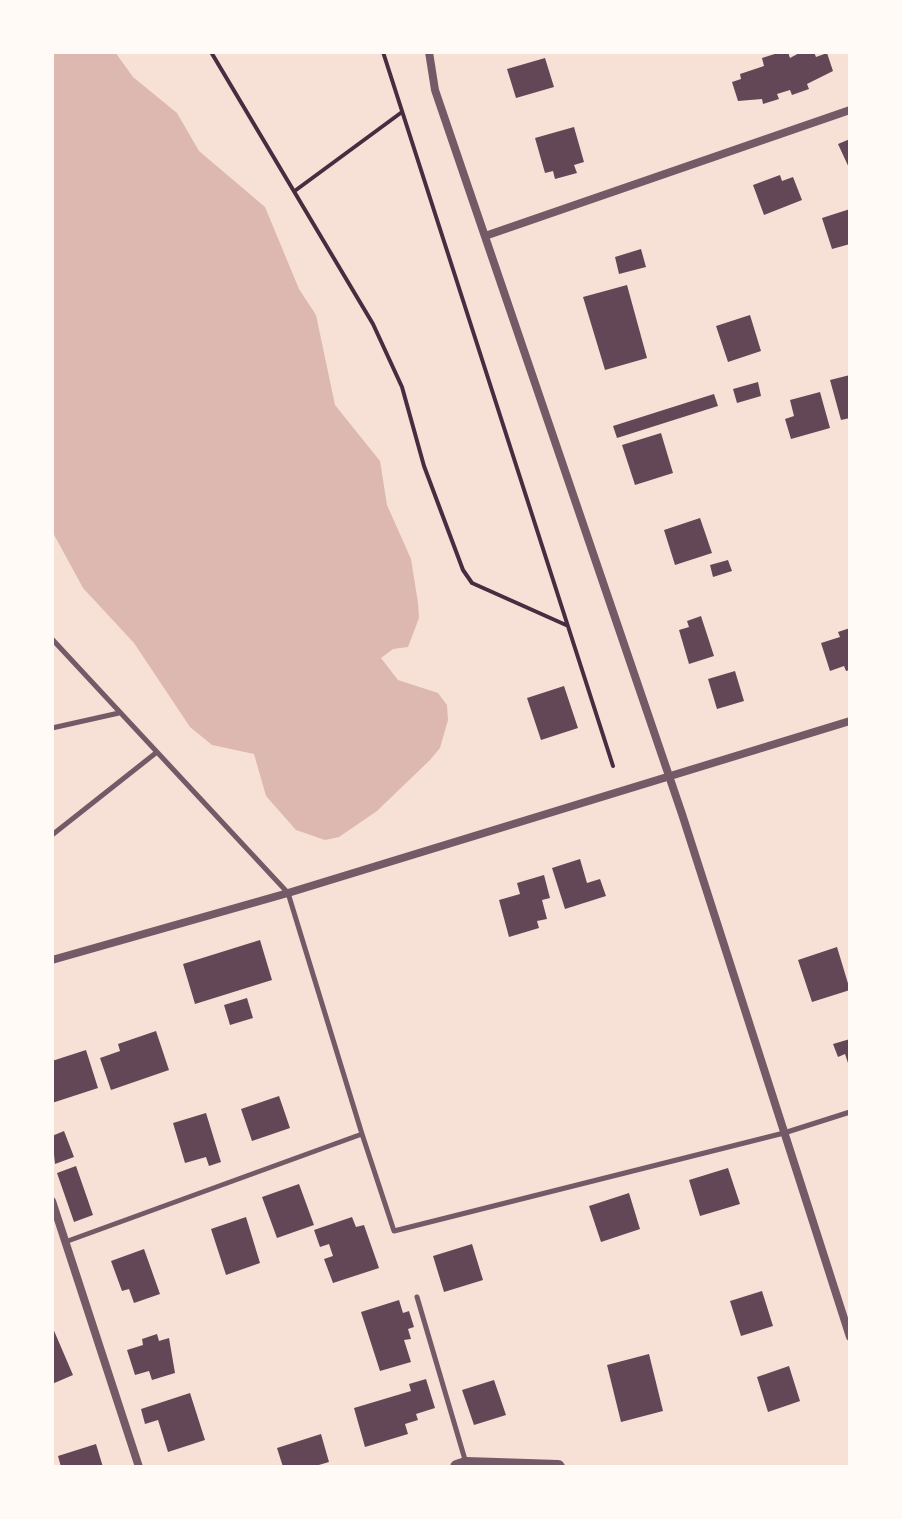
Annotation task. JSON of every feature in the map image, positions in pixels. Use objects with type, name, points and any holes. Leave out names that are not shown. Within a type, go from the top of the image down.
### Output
[{"type":"street","points":[[429,52],[435,90],[669,776],[850,1337]]},
{"type":"street","points":[[485,236],[850,110]]},
{"type":"street","points":[[52,960],[288,893],[850,721]]},
{"type":"street","points":[[52,1201],[139,1467]]},
{"type":"street","points":[[462,1465],[558,1467]]},
{"type":"lane","points":[[52,639],[288,893],[394,1231],[784,1133],[850,1112]]},
{"type":"lane","points":[[52,728],[120,712]]},
{"type":"lane","points":[[52,835],[157,752]]},
{"type":"lane","points":[[65,1242],[362,1134]]},
{"type":"lane","points":[[417,1297],[462,1465]]},
{"type":"path","points":[[211,52],[296,190],[373,324],[402,387],[424,466],[463,570],[472,583],[567,626]]},
{"type":"path","points":[[383,52],[613,766]]},
{"type":"path","points":[[296,190],[402,112]]},
{"type":"shaded area","points":[[52,52],[115,52],[133,77],[177,113],[199,151],[265,207],[299,289],[316,315],[335,405],[380,461],[387,505],[411,559],[419,618],[408,647],[393,649],[381,658],[398,680],[438,693],[447,705],[448,720],[440,748],[430,760],[377,811],[339,837],[325,840],[296,830],[266,796],[254,754],[212,745],[190,727],[134,643],[83,588],[52,531]]},
{"type":"building","points":[[788,52],[790,58],[801,52],[814,52],[816,57],[827,53],[833,71],[807,84],[809,89],[792,95],[790,90],[777,94],[779,99],[763,104],[762,99],[738,101],[732,82],[741,79],[740,74],[764,66],[762,58]]},
{"type":"building","points":[[545,58],[554,87],[516,98],[507,69]]},
{"type":"building","points":[[574,127],[584,162],[574,165],[577,173],[555,179],[553,171],[545,173],[535,138]]},
{"type":"building","points":[[850,139],[850,170],[838,144]]},
{"type":"building","points":[[780,175],[782,181],[793,177],[802,200],[764,215],[753,185]]},
{"type":"building","points":[[850,209],[850,244],[832,249],[822,218]]},
{"type":"building","points":[[641,249],[646,267],[619,274],[615,257]]},
{"type":"building","points":[[627,285],[647,358],[605,370],[583,297]]},
{"type":"building","points":[[750,315],[761,351],[728,362],[716,326]]},
{"type":"building","points":[[850,375],[850,418],[841,420],[830,380]]},
{"type":"building","points":[[758,382],[761,396],[737,403],[733,389]]},
{"type":"building","points":[[820,392],[830,428],[791,439],[785,419],[794,416],[790,400]]},
{"type":"building","points":[[714,394],[718,406],[617,438],[613,426]]},
{"type":"building","points":[[661,433],[673,473],[635,485],[622,445]]},
{"type":"building","points":[[700,518],[712,553],[675,565],[664,530]]},
{"type":"building","points":[[728,560],[732,571],[713,577],[710,565]]},
{"type":"building","points":[[701,616],[714,656],[689,664],[679,630],[689,627],[687,621]]},
{"type":"building","points":[[850,628],[850,670],[846,671],[844,666],[830,671],[821,643],[840,637],[838,632]]},
{"type":"building","points":[[735,671],[744,701],[717,709],[708,679]]},
{"type":"building","points":[[564,686],[578,728],[541,740],[527,698]]},
{"type":"building","points":[[580,859],[587,883],[600,879],[606,896],[565,909],[552,868]]},
{"type":"building","points":[[544,875],[550,898],[542,900],[547,919],[537,921],[539,928],[509,937],[499,900],[520,894],[517,883]]},
{"type":"building","points":[[260,940],[272,980],[195,1004],[183,964]]},
{"type":"building","points":[[837,947],[850,990],[812,1002],[798,960]]},
{"type":"building","points":[[247,998],[253,1018],[230,1025],[224,1005]]},
{"type":"building","points":[[156,1031],[169,1070],[111,1090],[100,1058],[120,1051],[118,1044]]},
{"type":"building","points":[[850,1039],[849,1066],[845,1054],[838,1057],[833,1044]]},
{"type":"building","points":[[86,1050],[98,1088],[52,1103],[52,1061]]},
{"type":"building","points":[[279,1096],[290,1128],[252,1141],[241,1109]]},
{"type":"building","points":[[206,1113],[221,1162],[209,1166],[206,1157],[185,1163],[173,1123]]},
{"type":"building","points":[[64,1131],[74,1157],[55,1164],[52,1136]]},
{"type":"building","points":[[76,1166],[93,1215],[74,1222],[57,1173]]},
{"type":"building","points":[[728,1168],[740,1204],[700,1216],[689,1180]]},
{"type":"building","points":[[299,1184],[314,1225],[277,1238],[262,1197]]},
{"type":"building","points":[[629,1193],[640,1229],[601,1242],[589,1206]]},
{"type":"building","points":[[246,1217],[260,1263],[226,1275],[211,1229]]},
{"type":"building","points":[[352,1217],[356,1227],[364,1225],[379,1268],[333,1283],[324,1259],[333,1256],[329,1244],[320,1247],[314,1230]]},
{"type":"building","points":[[472,1244],[483,1280],[444,1292],[433,1256]]},
{"type":"building","points":[[144,1249],[160,1294],[134,1303],[129,1289],[122,1291],[111,1261]]},
{"type":"building","points":[[762,1291],[773,1326],[741,1336],[730,1301]]},
{"type":"building","points":[[399,1300],[403,1313],[409,1311],[414,1327],[408,1329],[411,1339],[404,1340],[411,1362],[380,1371],[361,1312]]},
{"type":"building","points":[[52,1326],[73,1375],[52,1384]]},
{"type":"building","points":[[157,1334],[159,1341],[169,1338],[175,1373],[152,1380],[149,1371],[135,1375],[127,1350],[143,1345],[142,1339]]},
{"type":"building","points":[[649,1354],[663,1411],[621,1422],[607,1365]]},
{"type":"building","points":[[789,1366],[800,1401],[768,1412],[757,1377]]},
{"type":"building","points":[[426,1379],[435,1408],[416,1414],[418,1420],[405,1424],[408,1434],[365,1447],[354,1408],[411,1391],[409,1384]]},
{"type":"building","points":[[494,1380],[506,1415],[474,1425],[462,1390]]},
{"type":"building","points":[[190,1393],[205,1440],[168,1452],[158,1420],[145,1424],[141,1409]]},
{"type":"building","points":[[321,1434],[329,1462],[312,1467],[283,1467],[277,1448]]},
{"type":"building","points":[[96,1444],[103,1467],[61,1467],[58,1456]]}]
